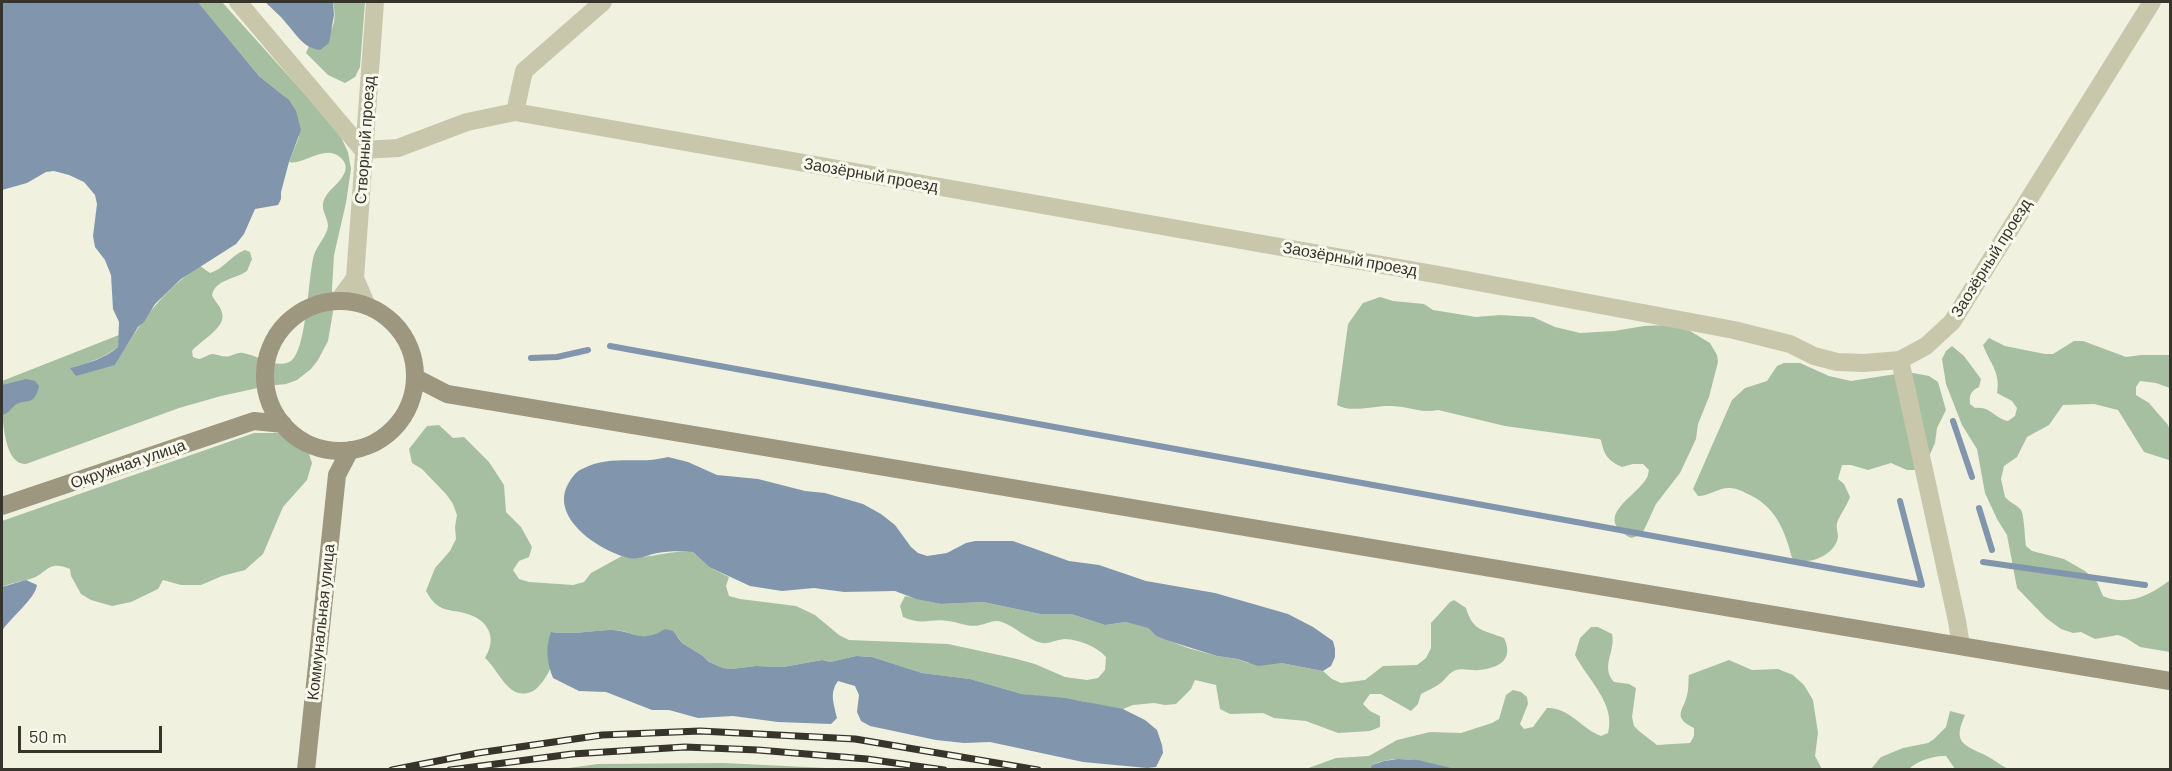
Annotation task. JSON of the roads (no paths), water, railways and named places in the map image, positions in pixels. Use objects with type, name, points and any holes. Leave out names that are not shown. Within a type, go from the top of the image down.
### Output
[{"type":"main road","points":[[338,301],[358,302],[367,306],[382,313],[400,330],[412,352],[416,378],[411,403],[398,425],[379,441],[350,450],[329,451],[306,443],[283,424],[272,409],[265,385],[266,361],[274,338],[290,319],[310,306],[338,301]]},
{"type":"main road","points":[[416,378],[447,394],[2170,681]]},
{"type":"main road","points":[[411,403],[447,394]]},
{"type":"main road","points":[[254,422],[270,401]]},
{"type":"main road","points":[[254,422],[283,424]]},
{"type":"main road","name":"Окружная улица","points":[[2,506],[254,422]]},
{"type":"main road","points":[[323,449],[337,475]]},
{"type":"main road","points":[[337,475],[350,450]]},
{"type":"main road","name":"Коммунальная улица","points":[[306,770],[337,475]]},
{"type":"street","points":[[238,2],[363,150]]},
{"type":"street","name":"Створный проезд","points":[[355,278],[375,2]]},
{"type":"street","points":[[515,112],[524,71],[603,2]]},
{"type":"street","name":"Заозёрный проезд","points":[[363,150],[398,148],[467,122],[515,112],[1491,284],[1734,330],[1790,344],[1814,356],[1837,362],[1864,363],[1900,360],[1926,346],[1952,322],[2152,2]]},
{"type":"street","points":[[338,301],[355,278]]},
{"type":"street","points":[[355,278],[367,306]]},
{"type":"street","points":[[1900,360],[1955,610],[1960,646]]},
{"type":"water","points":[[2,2],[198,2],[259,76],[289,100],[296,111],[301,130],[289,162],[278,205],[255,209],[244,234],[236,244],[181,279],[155,304],[115,365],[76,376],[70,368],[101,358],[118,347],[119,322],[113,309],[111,275],[105,260],[95,247],[93,236],[97,204],[95,195],[84,182],[54,171],[46,172],[27,183],[2,190]]},
{"type":"water","points":[[265,2],[333,2],[334,15],[329,43],[320,50],[309,47]]},
{"type":"water","points":[[26,379],[35,381],[39,386],[34,398],[14,406],[8,413],[2,415],[2,385]]},
{"type":"water","points":[[668,457],[688,462],[717,475],[758,479],[805,491],[825,493],[863,504],[895,525],[911,547],[927,556],[947,553],[975,541],[1013,541],[1069,561],[1099,565],[1146,581],[1215,593],[1288,614],[1333,641],[1335,657],[1331,666],[1323,671],[1281,663],[1258,666],[1166,640],[1156,636],[1148,628],[1126,622],[1105,625],[1071,614],[1040,614],[983,602],[941,604],[916,599],[895,591],[844,592],[814,588],[782,591],[750,586],[709,567],[693,552],[662,552],[636,558],[618,555],[593,542],[572,522],[566,511],[564,499],[568,484],[579,470],[603,462]]},
{"type":"water","points":[[26,580],[37,585],[35,590],[2,631],[2,587]]},
{"type":"water","points":[[665,629],[673,631],[682,643],[709,662],[723,668],[783,667],[822,660],[830,662],[856,656],[872,657],[922,673],[970,679],[1022,694],[1065,698],[1123,709],[1145,720],[1157,730],[1163,753],[1156,767],[1147,768],[1083,762],[990,742],[964,743],[936,740],[870,726],[861,721],[857,712],[859,695],[855,686],[838,681],[833,694],[837,718],[831,724],[778,722],[733,716],[698,718],[669,710],[652,710],[606,692],[579,691],[553,678],[548,655],[551,632],[617,630],[649,636]]},
{"type":"water","points":[[1398,759],[1418,760],[1455,769],[1370,769],[1372,765]]},
{"type":"waterway","points":[[610,346],[1922,585],[1900,501]]},
{"type":"waterway","points":[[531,358],[557,357],[588,350]]},
{"type":"waterway","points":[[1953,421],[1972,477]]},
{"type":"waterway","points":[[1979,508],[1992,550]]},
{"type":"waterway","points":[[1983,562],[2145,585]]},
{"type":"railway","points":[[392,770],[478,753],[602,735],[700,731],[855,739],[1038,770]]},
{"type":"railway","points":[[450,770],[572,754],[685,747],[758,750],[867,759],[944,770]]}]
